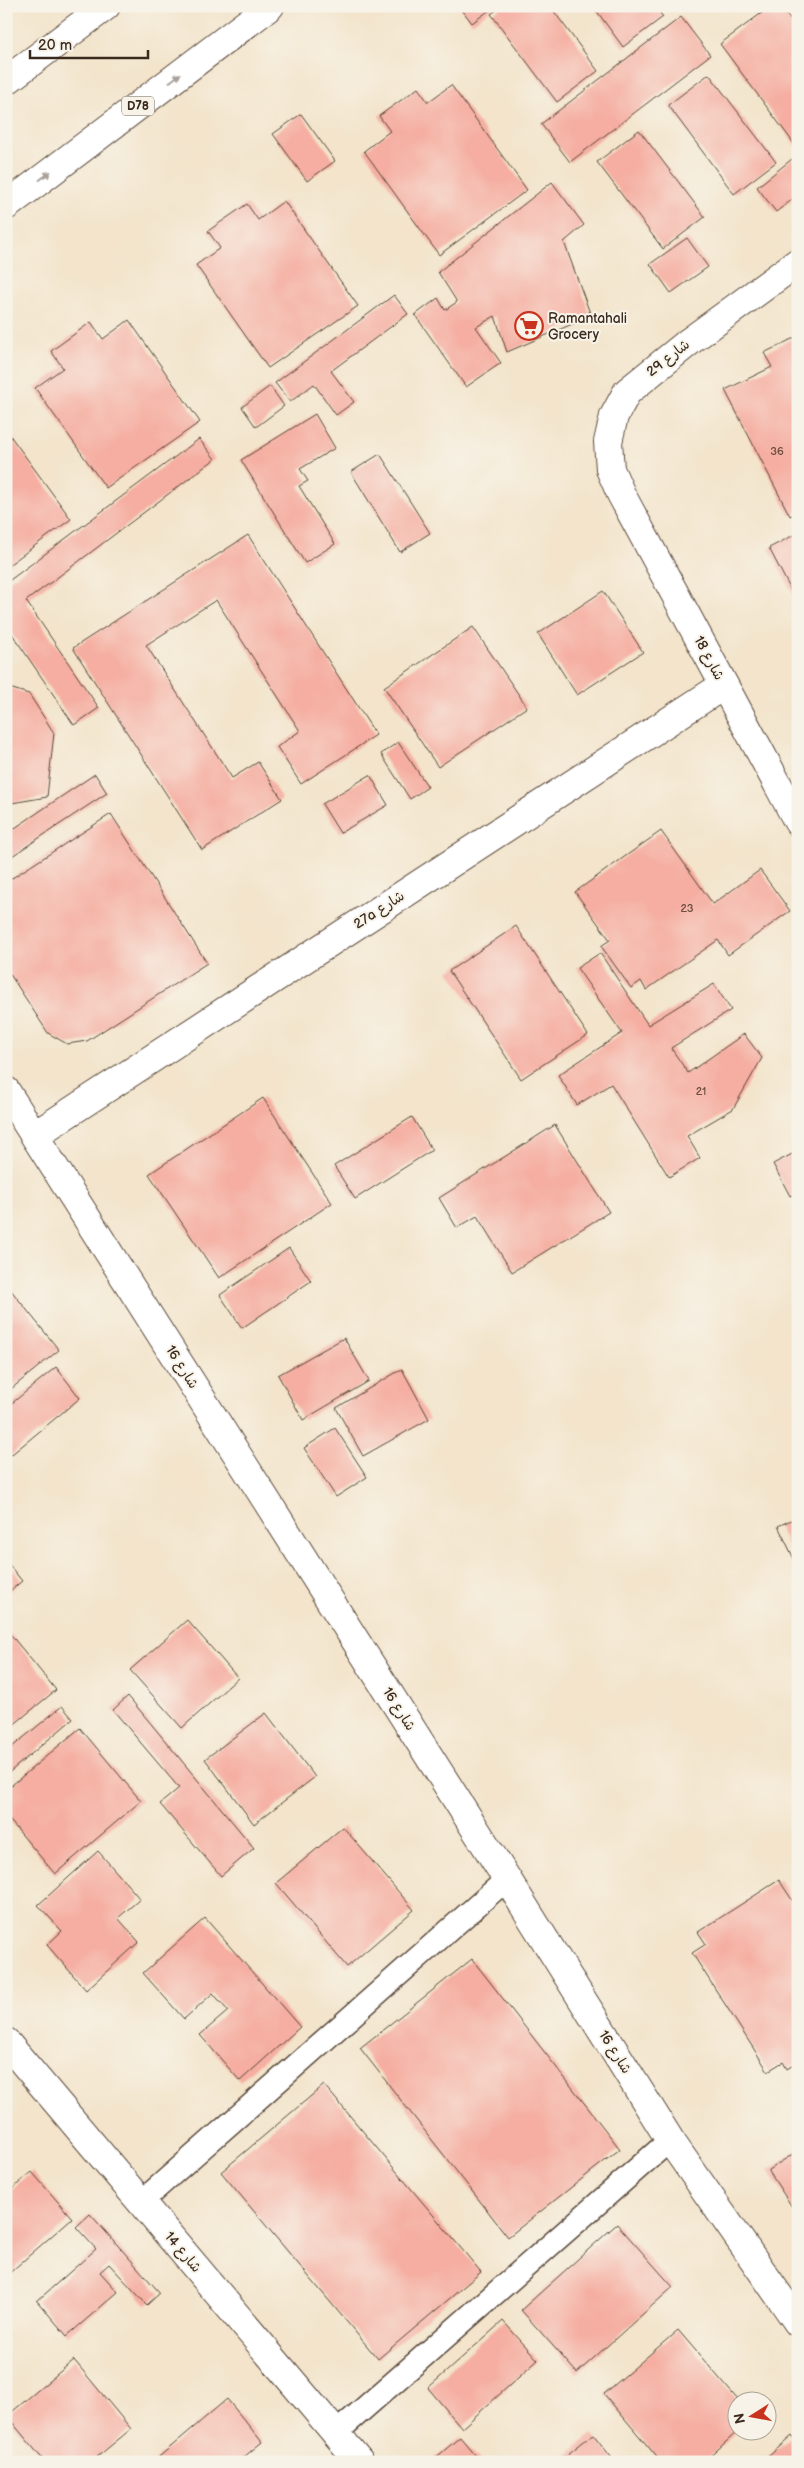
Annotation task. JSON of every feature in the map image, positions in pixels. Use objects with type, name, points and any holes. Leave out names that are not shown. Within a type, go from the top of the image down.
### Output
[{"type":"street","points":[[6,81],[106,6]]},
{"type":"street","name":"D78","points":[[6,206],[270,6]]},
{"type":"street","name":"شارع 29","points":[[620,494],[610,469],[608,442],[614,416],[627,392],[683,347],[798,262]]},
{"type":"street","name":"شارع 18","points":[[620,494],[798,822]]},
{"type":"street","name":"27a شارع","points":[[35,1136],[724,685]]},
{"type":"street","name":"شارع 16","points":[[6,1091],[508,1879],[670,2140],[798,2323]]},
{"type":"street","name":"شارع 14","points":[[6,2042],[360,2462]]},
{"type":"lane","points":[[141,2202],[508,1879]]},
{"type":"lane","points":[[336,2433],[670,2140]]},
{"type":"building","points":[[459,6],[495,6],[472,23]]},
{"type":"building","points":[[502,6],[550,6],[598,71],[557,102],[491,14]]},
{"type":"building","points":[[593,6],[655,6],[663,17],[623,47]]},
{"type":"building","points":[[771,6],[780,6],[798,30],[798,149],[720,44]]},
{"type":"building","points":[[681,17],[710,55],[570,162],[541,124]]},
{"type":"building","points":[[709,74],[776,162],[734,194],[668,105]]},
{"type":"building","points":[[451,85],[527,190],[439,255],[364,151],[390,131],[379,116],[418,88],[428,102]]},
{"type":"building","points":[[301,114],[335,161],[307,181],[273,134]]},
{"type":"building","points":[[639,130],[705,217],[663,249],[597,162]]},
{"type":"building","points":[[792,159],[798,167],[798,195],[776,212],[757,187]]},
{"type":"building","points":[[552,182],[584,225],[564,242],[591,316],[507,352],[495,316],[476,327],[501,363],[466,387],[415,315],[438,298],[445,310],[457,302],[438,272]]},
{"type":"building","points":[[284,201],[358,306],[268,368],[196,265],[220,248],[208,231],[247,204],[258,220]]},
{"type":"building","points":[[687,238],[708,267],[671,293],[650,264]]},
{"type":"building","points":[[394,295],[408,314],[331,371],[354,402],[336,415],[314,384],[290,402],[275,383]]},
{"type":"building","points":[[129,320],[200,422],[106,488],[35,388],[63,368],[51,351],[91,322],[103,339]]},
{"type":"building","points":[[798,336],[798,512],[790,516],[725,390],[772,367],[764,353]]},
{"type":"building","points":[[270,386],[284,406],[256,427],[242,407]]},
{"type":"building","points":[[315,414],[335,448],[300,469],[308,481],[299,486],[335,544],[305,563],[241,460]]},
{"type":"building","points":[[6,430],[71,519],[6,567]]},
{"type":"building","points":[[199,439],[215,459],[26,601],[99,708],[74,725],[6,625],[6,583]]},
{"type":"building","points":[[380,454],[430,533],[400,552],[351,472]]},
{"type":"building","points":[[798,533],[798,604],[769,548]]},
{"type":"building","points":[[248,535],[376,735],[301,784],[277,747],[300,731],[216,600],[146,645],[232,778],[258,762],[282,799],[202,850],[73,648]]},
{"type":"building","points":[[603,591],[643,652],[577,695],[538,634]]},
{"type":"building","points":[[473,627],[527,707],[438,767],[384,687]]},
{"type":"building","points":[[6,687],[29,694],[54,733],[47,797],[6,804]]},
{"type":"building","points":[[398,742],[428,787],[410,799],[381,754]]},
{"type":"building","points":[[95,774],[107,793],[6,860],[6,834]]},
{"type":"building","points":[[370,775],[388,805],[340,833],[322,804]]},
{"type":"building","points":[[111,814],[207,963],[87,1041],[67,1044],[48,1033],[6,968],[6,882]]},
{"type":"building","points":[[661,831],[713,904],[760,870],[790,911],[728,955],[718,940],[646,990],[641,981],[631,988],[601,946],[610,940],[575,892]]},
{"type":"building","points":[[516,926],[588,1035],[521,1079],[449,971]]},
{"type":"building","points":[[600,953],[648,1025],[714,984],[731,1010],[671,1048],[688,1073],[744,1034],[762,1058],[733,1109],[687,1136],[700,1158],[669,1177],[611,1084],[577,1105],[558,1075],[622,1033],[577,968]]},
{"type":"building","points":[[263,1098],[332,1203],[219,1278],[149,1174]]},
{"type":"building","points":[[412,1117],[432,1150],[355,1199],[334,1166]]},
{"type":"building","points":[[555,1125],[609,1212],[512,1272],[477,1216],[457,1228],[439,1198]]},
{"type":"building","points":[[798,1151],[798,1192],[790,1196],[773,1164]]},
{"type":"building","points":[[289,1248],[311,1281],[242,1328],[220,1295]]},
{"type":"building","points":[[6,1284],[59,1350],[6,1393]]},
{"type":"building","points":[[344,1338],[369,1381],[303,1420],[278,1375]]},
{"type":"building","points":[[56,1367],[80,1398],[6,1459],[6,1408]]},
{"type":"building","points":[[402,1369],[429,1419],[363,1456],[336,1408]]},
{"type":"building","points":[[335,1428],[367,1477],[336,1497],[304,1448]]},
{"type":"building","points":[[798,1517],[798,1567],[778,1526]]},
{"type":"building","points":[[6,1561],[22,1581],[6,1594]]},
{"type":"building","points":[[187,1620],[238,1678],[182,1728],[130,1670]]},
{"type":"building","points":[[6,1629],[56,1690],[6,1731]]},
{"type":"building","points":[[128,1696],[254,1848],[221,1876],[160,1804],[179,1788],[113,1710]]},
{"type":"building","points":[[62,1706],[73,1719],[6,1775],[6,1752]]},
{"type":"building","points":[[266,1713],[315,1777],[254,1824],[205,1759]]},
{"type":"building","points":[[80,1728],[141,1801],[55,1874],[6,1816],[6,1790]]},
{"type":"building","points":[[343,1827],[414,1910],[347,1967],[276,1883]]},
{"type":"building","points":[[98,1851],[140,1899],[118,1918],[139,1942],[86,1990],[47,1945],[62,1931],[38,1905]]},
{"type":"building","points":[[779,1880],[798,1909],[798,2062],[787,2069],[783,2062],[768,2071],[692,1953],[706,1944],[698,1932]]},
{"type":"building","points":[[205,1918],[300,2027],[240,2081],[200,2035],[228,2011],[213,1993],[184,2019],[143,1973]]},
{"type":"building","points":[[472,1959],[620,2149],[508,2237],[360,2048]]},
{"type":"building","points":[[324,2085],[481,2272],[378,2359],[221,2172]]},
{"type":"building","points":[[798,2151],[798,2216],[768,2170]]},
{"type":"building","points":[[32,2172],[72,2218],[6,2276],[6,2194]]},
{"type":"building","points":[[90,2214],[160,2293],[147,2305],[109,2264],[100,2272],[118,2292],[67,2336],[37,2301],[96,2249],[76,2227]]},
{"type":"building","points":[[617,2224],[673,2287],[577,2373],[521,2310]]},
{"type":"building","points":[[503,2321],[538,2360],[462,2428],[428,2388]]},
{"type":"building","points":[[678,2330],[729,2390],[726,2390],[726,2440],[728,2440],[704,2462],[661,2462],[604,2394]]},
{"type":"building","points":[[74,2360],[131,2429],[91,2462],[45,2462],[7,2416]]},
{"type":"building","points":[[227,2399],[262,2442],[238,2462],[153,2462]]},
{"type":"building","points":[[593,2434],[615,2462],[558,2462]]},
{"type":"building","points":[[792,2436],[798,2444],[798,2462],[762,2462]]},
{"type":"building","points":[[460,2437],[481,2462],[434,2462],[433,2460]]},
{"type":"place","name":"Ramantahali Grocery","points":[[529,326]]}]
